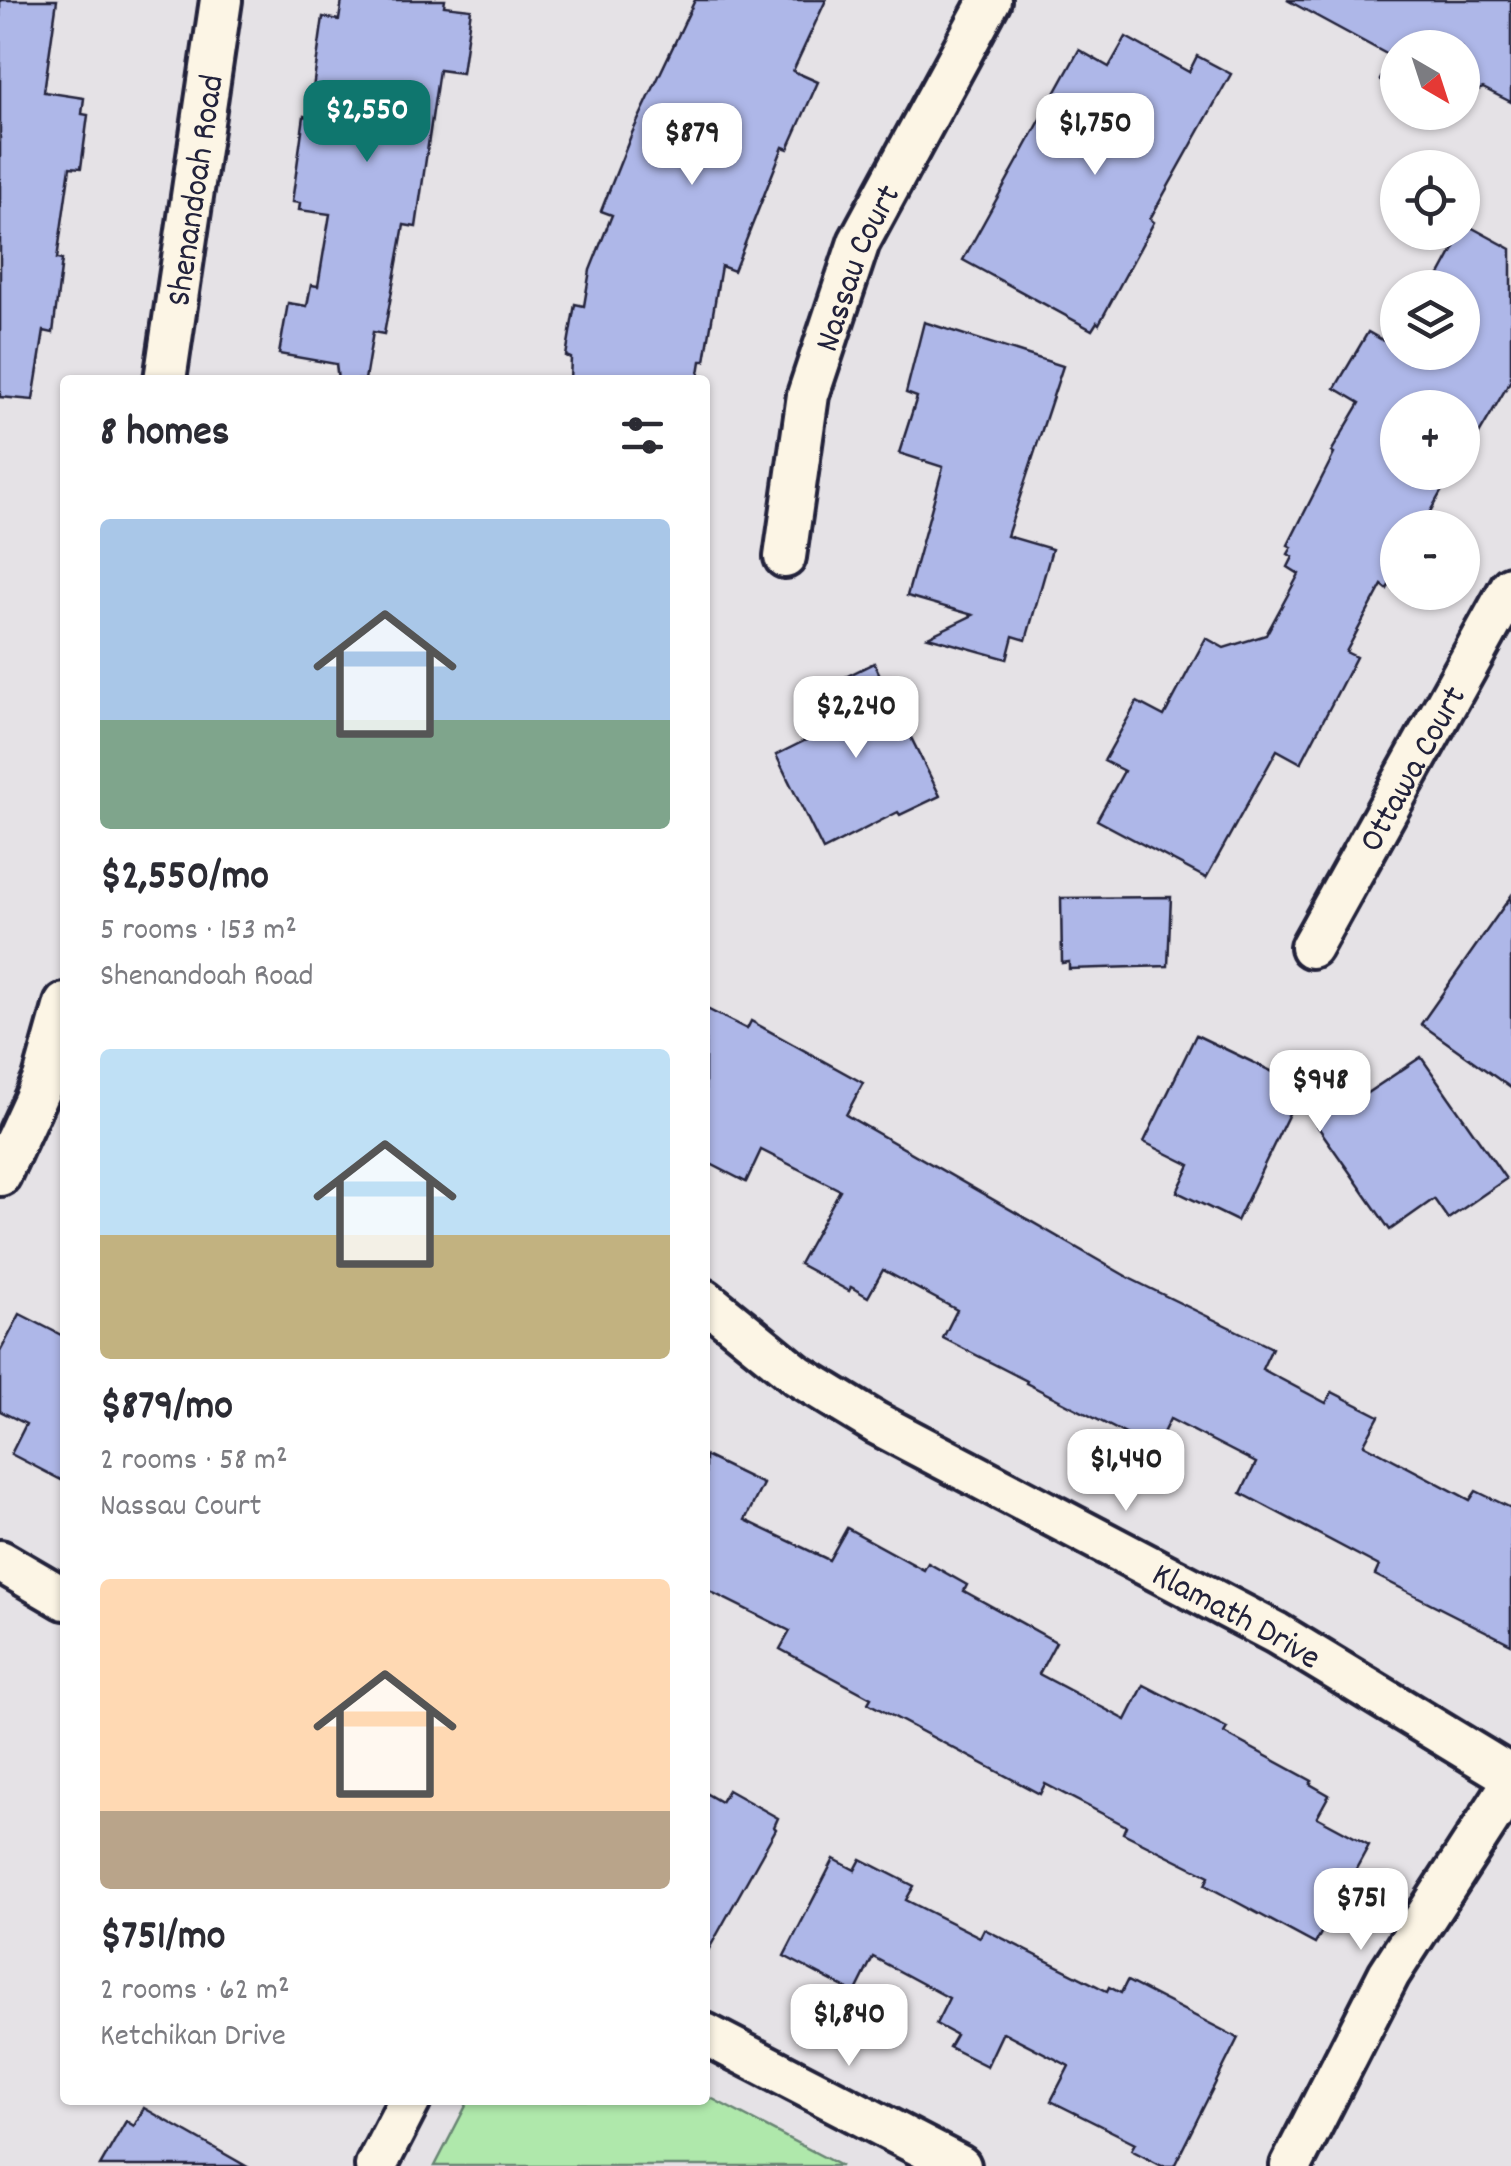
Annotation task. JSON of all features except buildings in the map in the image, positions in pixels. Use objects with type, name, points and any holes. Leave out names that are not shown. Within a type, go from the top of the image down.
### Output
[{"type":"street","name":"Shenandoah Road","points":[[165,375],[221,0]]},
{"type":"street","name":"Nassau Court","points":[[785,557],[808,395],[859,242],[990,0]]},
{"type":"street","name":"Ottawa Court","points":[[1312,948],[1511,587]]},
{"type":"street","points":[[0,1175],[44,1080],[60,1022]]},
{"type":"street","name":"Klamath Drive","points":[[710,1304],[797,1375],[876,1423],[1276,1632],[1511,1776]]},
{"type":"street","points":[[0,1561],[60,1595]]},
{"type":"street","points":[[1291,2166],[1389,1974],[1511,1785]]},
{"type":"street","points":[[710,2037],[960,2166]]},
{"type":"street","points":[[376,2166],[407,2105]]},
{"type":"green space","points":[[710,2098],[841,2166],[435,2166],[466,2105],[710,2105]]}]
